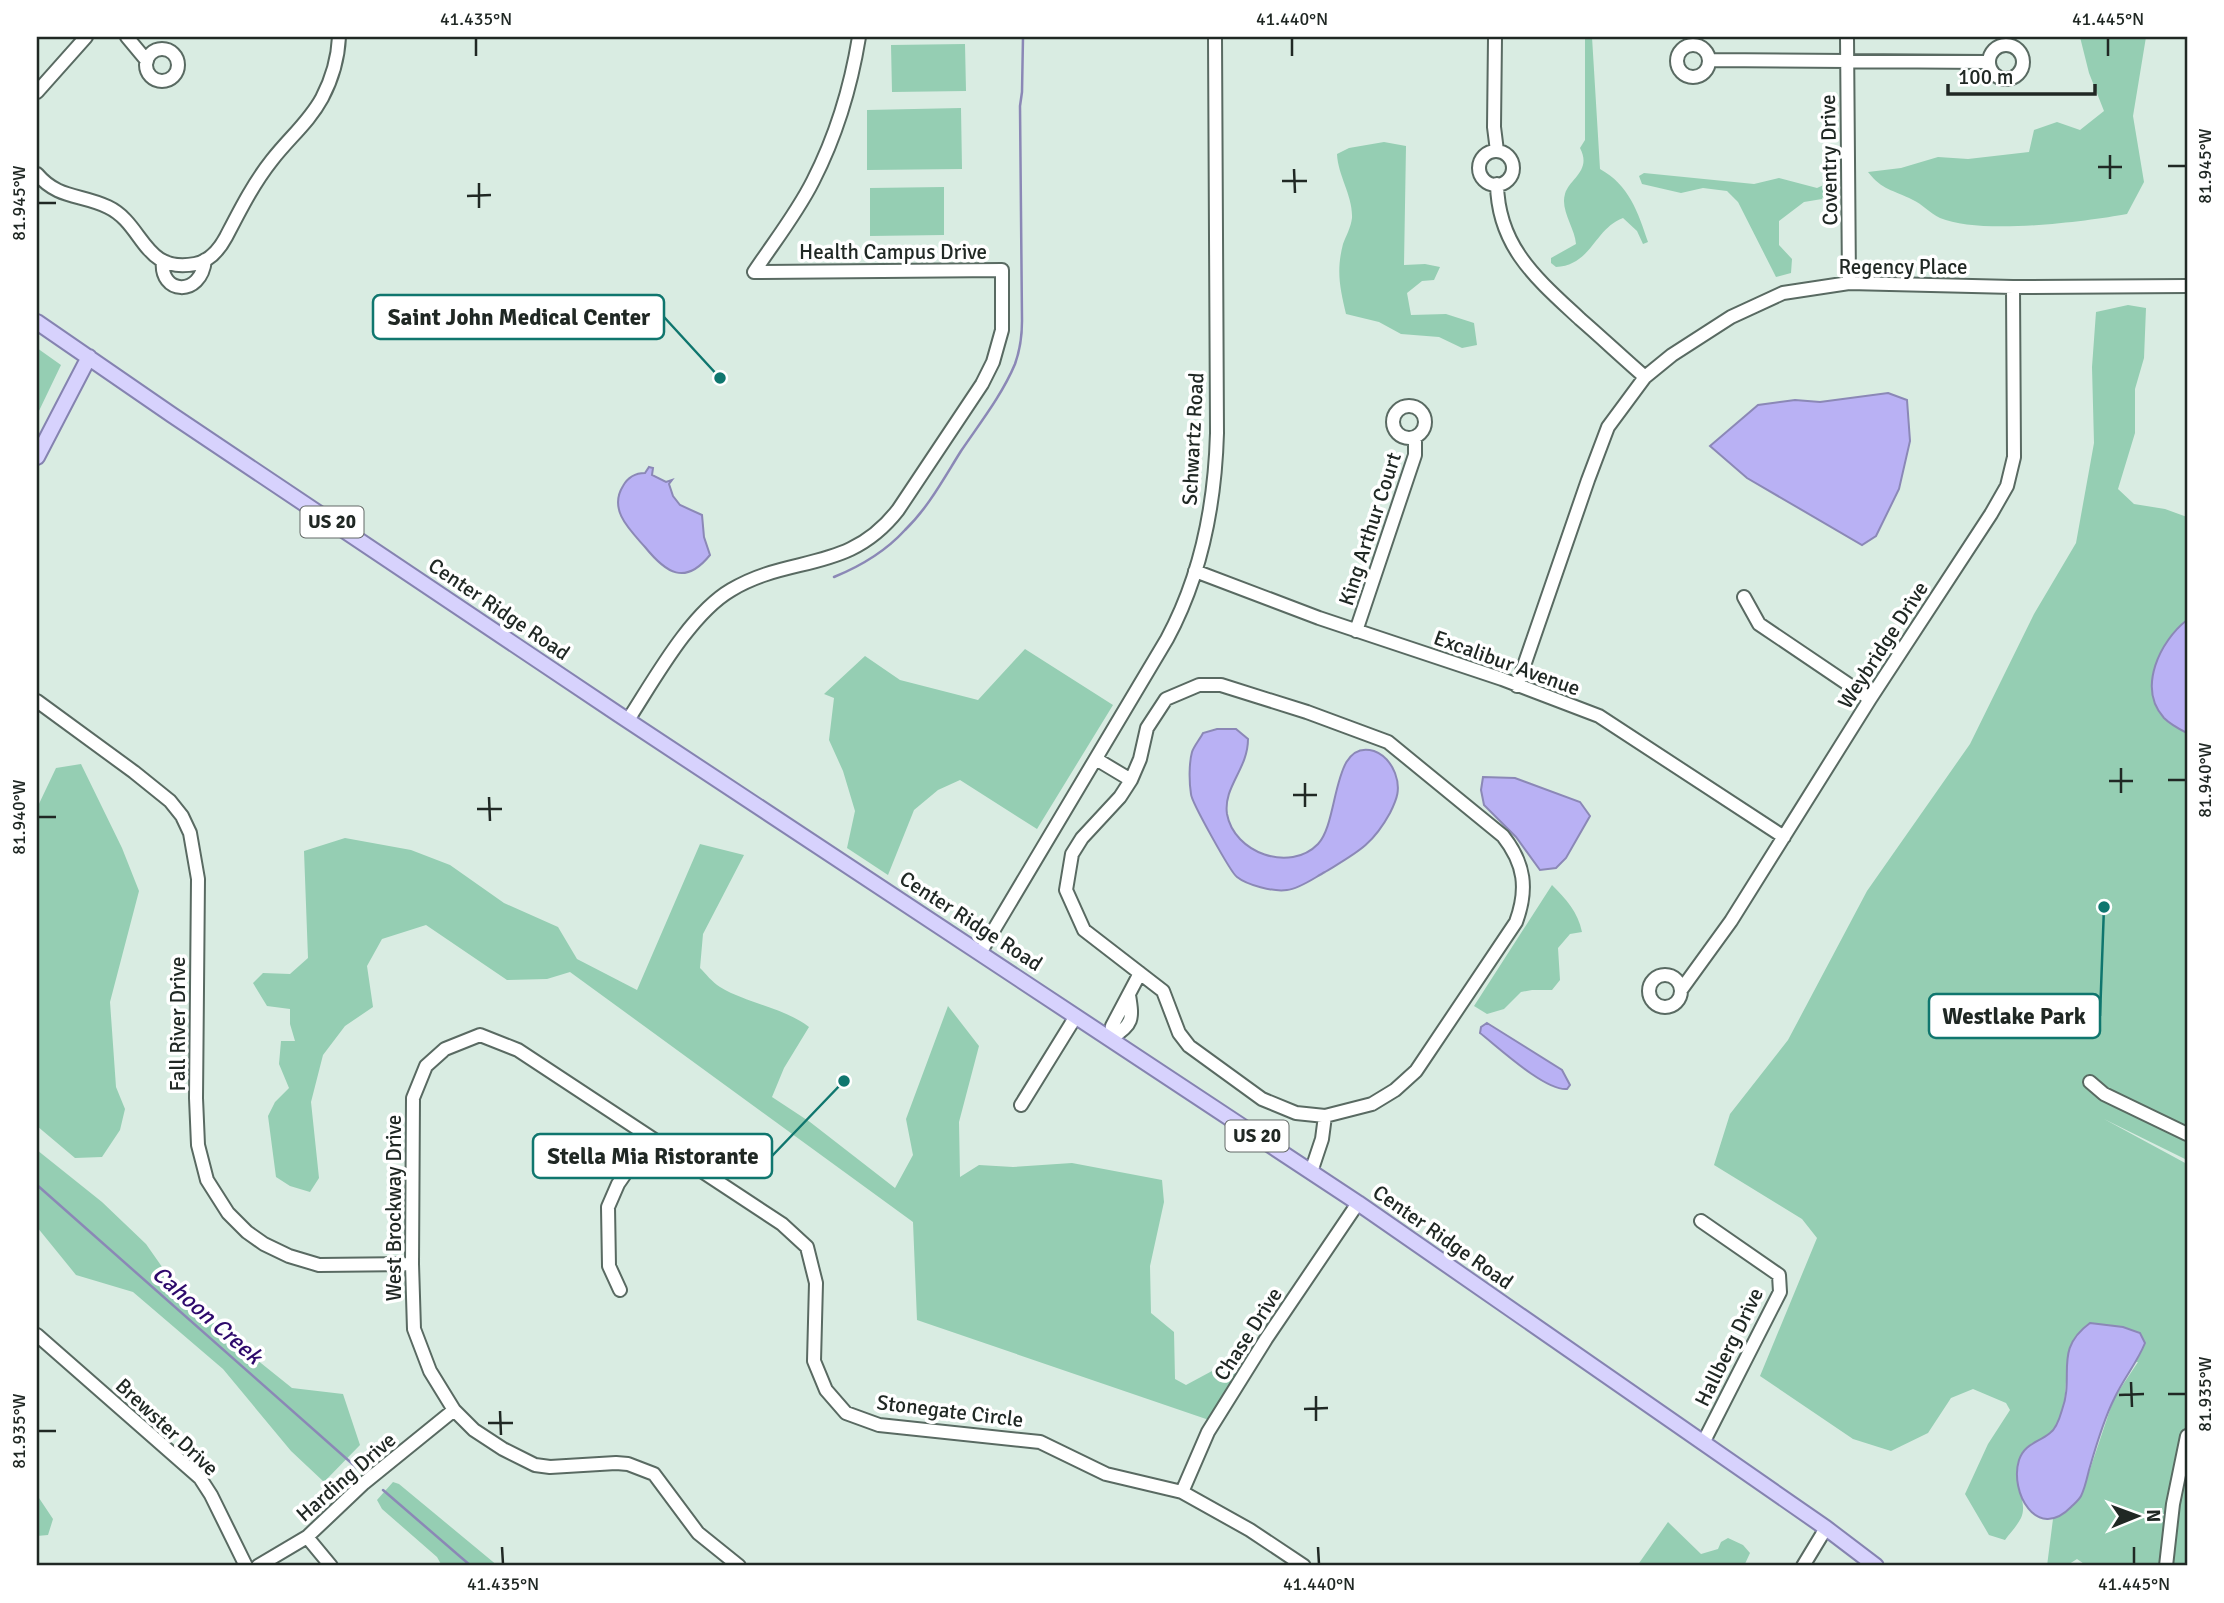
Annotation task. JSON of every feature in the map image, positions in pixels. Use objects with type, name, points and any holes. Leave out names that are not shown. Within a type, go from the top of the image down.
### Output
[{"type":"main road","name":"Center Ridge Road","points":[[37,322],[628,720],[1358,1203],[1826,1528],[1875,1566]]},
{"type":"main road","points":[[37,457],[89,357]]},
{"type":"street","points":[[37,92],[86,37]]},
{"type":"street","points":[[127,37],[147,61]]},
{"type":"street","points":[[37,175],[46,184],[64,194],[99,203],[118,212],[129,223],[146,250],[163,261],[185,265],[205,260],[220,247],[251,189],[270,162],[318,105],[330,80],[339,37]]},
{"type":"street","name":"Health Campus Drive","points":[[628,720],[695,621],[718,598],[763,576],[850,551],[881,530],[898,510],[982,384],[997,352],[1002,331],[1002,270],[754,272],[796,211],[822,163],[846,97],[859,37]]},
{"type":"street","name":"Schwartz Road","points":[[981,953],[1178,619],[1195,571],[1210,512],[1217,446],[1215,37]]},
{"type":"street","points":[[1494,37],[1494,127],[1497,151]]},
{"type":"street","name":"Coventry Drive","points":[[1847,37],[1849,283]]},
{"type":"street","points":[[1709,60],[1989,62]]},
{"type":"street","points":[[1497,151],[1510,159],[1512,170],[1507,180],[1492,184],[1483,178],[1479,167],[1483,157],[1497,151]]},
{"type":"street","points":[[1497,184],[1500,215],[1509,241],[1525,266],[1645,377]]},
{"type":"street","points":[[163,261],[162,272],[166,279],[183,288],[200,278],[205,260]]},
{"type":"street","name":"Regency Place","points":[[1517,686],[1608,427],[1645,377],[1672,355],[1731,317],[1783,293],[1849,283],[2013,287],[2187,286]]},
{"type":"street","name":"Weybridge Drive","points":[[1681,990],[1731,921],[2007,486],[2014,457],[2013,287]]},
{"type":"street","name":"King Arthur Court","points":[[1356,631],[1415,454],[1415,437]]},
{"type":"street","name":"Excalibur Avenue","points":[[1195,571],[1356,631],[1502,679],[1600,716],[1784,836]]},
{"type":"street","points":[[1744,597],[1759,624],[1870,699]]},
{"type":"street","points":[[1199,685],[1221,685],[1307,712],[1388,742],[1503,836],[1516,853],[1522,878],[1523,903],[1516,922],[1416,1071],[1395,1090],[1372,1104],[1325,1116],[1296,1113],[1262,1098],[1189,1046],[1179,1033],[1163,991],[1140,973],[1084,930],[1066,890],[1072,854],[1082,838],[1120,797],[1131,780],[1140,759],[1147,728],[1166,699],[1199,685]]},
{"type":"street","name":"Fall River Drive","points":[[37,701],[170,801],[182,816],[190,833],[198,879],[198,1145],[207,1180],[228,1213],[264,1244],[289,1256],[319,1265],[412,1264]]},
{"type":"street","points":[[1096,759],[1131,780]]},
{"type":"street","points":[[1111,1038],[1112,1026],[1140,973]]},
{"type":"street","points":[[1021,1105],[1076,1016]]},
{"type":"street","name":"West Brockway Drive","points":[[650,1138],[518,1050],[480,1035],[445,1049],[426,1066],[413,1098],[414,1329],[430,1371],[454,1410],[474,1430],[535,1465],[550,1467],[616,1463],[628,1464],[654,1474],[698,1533],[739,1566]]},
{"type":"street","points":[[2090,1082],[2104,1094],[2187,1134]]},
{"type":"street","points":[[1311,1172],[1322,1139],[1325,1116]]},
{"type":"street","points":[[620,1290],[609,1266],[608,1207],[618,1184],[650,1138]]},
{"type":"street","name":"Stonegate Circle","points":[[650,1138],[782,1224],[807,1247],[816,1283],[814,1361],[826,1390],[846,1413],[879,1425],[1040,1442],[1106,1474],[1182,1492],[1251,1530],[1304,1566]]},
{"type":"street","name":"Chase Drive","points":[[1182,1492],[1208,1432],[1266,1339],[1358,1203]]},
{"type":"street","name":"Hallberg Drive","points":[[1702,1221],[1779,1275],[1780,1292],[1703,1443]]},
{"type":"street","name":"Brewster Drive","points":[[37,1335],[200,1478],[246,1566]]},
{"type":"street","name":"Harding Drive","points":[[258,1566],[307,1537],[364,1483],[454,1410]]},
{"type":"street","points":[[2166,1566],[2173,1504],[2187,1436]]},
{"type":"street","points":[[1803,1566],[1826,1528]]},
{"type":"street","points":[[307,1537],[331,1566]]},
{"type":"green space","points":[[1585,37],[1592,37],[1600,169],[1618,183],[1631,200],[1648,242],[1643,244],[1637,231],[1623,218],[1605,230],[1578,260],[1556,267],[1551,263],[1551,258],[1576,244],[1564,200],[1583,163],[1580,148],[1585,140]]},
{"type":"green space","points":[[2080,37],[2146,37],[2133,116],[2144,182],[2127,214],[2032,225],[1980,226],[1958,223],[1940,218],[1916,202],[1883,186],[1868,172],[1901,168],[1938,157],[1968,159],[2029,152],[2034,130],[2057,122],[2080,130],[2104,111],[2089,73]]},
{"type":"green space","points":[[965,44],[966,91],[892,92],[891,45]]},
{"type":"green space","points":[[961,108],[962,169],[867,170],[867,110]]},
{"type":"green space","points":[[1384,142],[1406,146],[1404,265],[1425,264],[1440,267],[1434,280],[1422,281],[1407,293],[1411,315],[1446,314],[1474,323],[1477,345],[1462,348],[1439,337],[1401,334],[1379,322],[1346,314],[1339,271],[1352,210],[1337,154],[1349,148]]},
{"type":"green space","points":[[1644,173],[1754,184],[1779,178],[1817,188],[1828,183],[1822,199],[1804,202],[1779,221],[1779,245],[1792,259],[1791,273],[1776,277],[1738,202],[1727,191],[1703,188],[1681,193],[1642,184],[1639,176]]},
{"type":"green space","points":[[944,187],[944,235],[870,236],[870,188]]},
{"type":"green space","points":[[2128,305],[2146,308],[2144,358],[2135,389],[2135,433],[2118,489],[2134,504],[2165,509],[2187,517],[2187,1160],[2104,1119],[2187,1164],[2187,1566],[2087,1566],[2077,1559],[2066,1566],[2047,1566],[2053,1519],[2066,1512],[2081,1496],[2114,1398],[2138,1362],[2067,1369],[2064,1403],[2057,1427],[2052,1433],[2025,1448],[2019,1460],[2017,1477],[2023,1505],[2021,1518],[2005,1540],[1989,1535],[1965,1494],[1988,1444],[2010,1410],[2006,1403],[1973,1389],[1951,1398],[1928,1433],[1891,1451],[1853,1439],[1760,1376],[1817,1238],[1802,1219],[1714,1165],[1730,1114],[1788,1040],[1867,891],[1970,744],[2034,614],[2076,543],[2094,443],[2092,367],[2096,312]]},
{"type":"green space","points":[[37,348],[61,365],[37,415]]},
{"type":"green space","points":[[1025,649],[1113,705],[1037,829],[960,780],[938,790],[914,810],[888,875],[847,848],[855,811],[843,771],[829,740],[834,698],[824,694],[865,656],[900,680],[978,700]]},
{"type":"green space","points":[[81,764],[122,848],[139,891],[110,1002],[116,1087],[125,1109],[120,1130],[102,1157],[75,1158],[37,1126],[37,808],[56,768]]},
{"type":"green space","points":[[345,838],[411,850],[450,865],[504,903],[558,927],[577,959],[637,990],[700,844],[744,855],[703,934],[700,968],[720,987],[731,993],[788,1015],[809,1027],[784,1068],[772,1097],[810,1122],[895,1188],[913,1155],[906,1119],[948,1006],[979,1046],[959,1122],[960,1177],[979,1165],[1013,1167],[1072,1163],[1162,1180],[1164,1202],[1150,1266],[1151,1313],[1174,1332],[1175,1379],[1186,1385],[1212,1371],[1235,1348],[1235,1383],[1209,1420],[917,1320],[913,1222],[570,972],[547,979],[507,980],[426,925],[382,939],[367,966],[373,1007],[345,1026],[323,1055],[311,1102],[319,1178],[310,1192],[290,1186],[276,1177],[268,1116],[275,1102],[289,1088],[279,1064],[281,1041],[295,1041],[290,1024],[290,1009],[267,1006],[253,983],[263,973],[290,974],[308,958],[304,851]]},
{"type":"green space","points":[[1552,885],[1567,901],[1582,932],[1570,934],[1558,948],[1560,980],[1552,990],[1521,992],[1504,1009],[1487,1014],[1474,1006]]},
{"type":"green space","points":[[37,1150],[102,1202],[146,1244],[181,1294],[292,1388],[343,1394],[360,1445],[324,1482],[291,1451],[223,1369],[133,1292],[76,1275],[37,1227]]},
{"type":"green space","points":[[393,1482],[399,1484],[498,1566],[442,1566],[437,1557],[382,1509],[377,1500]]},
{"type":"green space","points":[[37,1495],[53,1519],[48,1535],[37,1536]]},
{"type":"green space","points":[[1668,1522],[1701,1554],[1718,1549],[1721,1542],[1728,1538],[1743,1545],[1750,1553],[1744,1566],[1637,1566]]},
{"type":"shaded area","points":[[1888,393],[1907,400],[1910,441],[1899,489],[1876,536],[1862,545],[1747,478],[1710,446],[1758,405],[1795,400],[1820,402]]},
{"type":"shaded area","points":[[649,467],[653,468],[652,475],[666,482],[672,480],[669,484],[680,505],[702,515],[704,537],[710,555],[701,565],[684,573],[660,564],[627,527],[619,511],[619,495],[625,483],[632,476],[645,473]]},
{"type":"shaded area","points":[[2187,620],[2187,733],[2166,720],[2156,706],[2152,679],[2155,666],[2168,640]]},
{"type":"shaded area","points":[[1217,729],[1236,729],[1248,739],[1244,760],[1229,795],[1227,814],[1240,839],[1265,854],[1279,858],[1293,857],[1306,853],[1318,844],[1330,818],[1343,769],[1350,757],[1360,750],[1374,751],[1389,763],[1398,784],[1395,803],[1370,841],[1306,883],[1281,890],[1247,883],[1237,877],[1227,863],[1191,794],[1192,752],[1203,733]]},
{"type":"shaded area","points":[[1483,777],[1515,778],[1580,802],[1590,816],[1566,858],[1556,868],[1540,870],[1516,837],[1484,805],[1481,790]]},
{"type":"shaded area","points":[[1487,1023],[1562,1070],[1570,1085],[1567,1089],[1558,1088],[1535,1076],[1498,1048],[1480,1033],[1481,1027]]},
{"type":"shaded area","points":[[2090,1323],[2123,1327],[2140,1333],[2145,1343],[2106,1416],[2081,1496],[2059,1516],[2047,1519],[2028,1509],[2022,1498],[2018,1486],[2019,1460],[2028,1447],[2056,1426],[2067,1385],[2068,1353],[2079,1333]]},
{"type":"waterway","points":[[834,577],[881,552],[921,512],[1004,387],[1015,364],[1022,327],[1020,106],[1023,37]]},
{"type":"waterway","name":"Cahoon Creek","points":[[37,1185],[357,1468]]},
{"type":"waterway","name":"Cahoon Creek","points":[[383,1490],[471,1566]]},
{"type":"place","name":"Saint John Medical Center","points":[[720,378]]},
{"type":"place","name":"Westlake Park","points":[[2104,907]]},
{"type":"place","name":"Stella Mia Ristorante","points":[[844,1081]]}]
